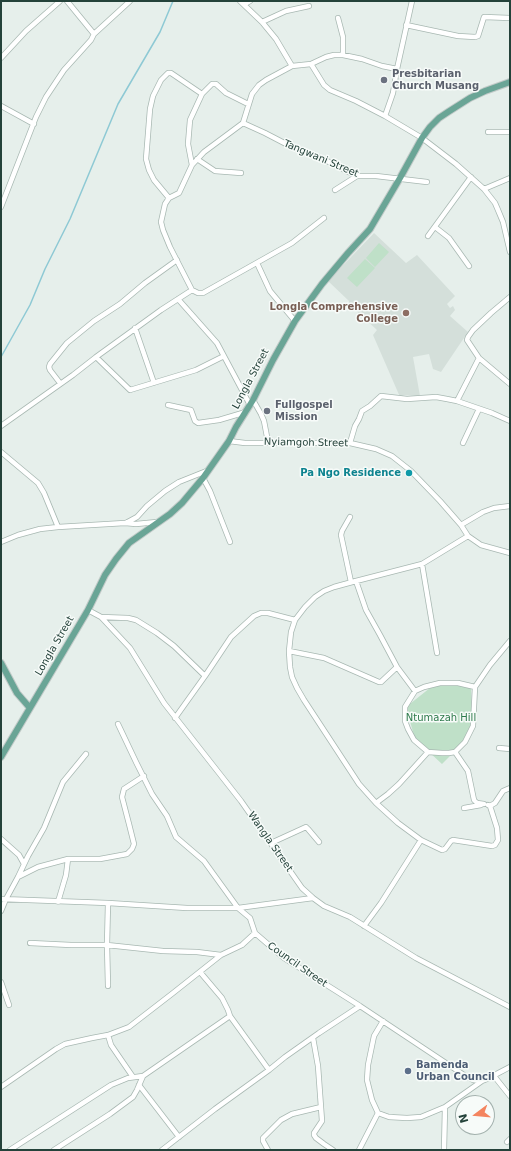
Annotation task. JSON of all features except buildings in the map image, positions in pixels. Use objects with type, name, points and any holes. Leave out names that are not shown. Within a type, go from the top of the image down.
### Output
[{"type":"main road","name":"Longla Street","points":[[1,757],[88,610],[116,558],[127,544],[170,514],[182,503],[209,470],[229,441],[246,412],[295,321],[322,284],[370,229],[422,138],[430,127],[440,118],[470,98],[510,82]]},
{"type":"main road","points":[[1,662],[16,693],[30,708]]},
{"type":"street","points":[[1,58],[26,31],[60,1]]},
{"type":"street","points":[[67,1],[94,34]]},
{"type":"street","points":[[1,207],[46,97],[64,70],[91,40],[94,34],[130,1]]},
{"type":"street","points":[[242,3],[250,1]]},
{"type":"street","points":[[385,116],[393,93],[412,1]]},
{"type":"street","points":[[242,3],[262,22],[278,42],[292,66]]},
{"type":"street","points":[[262,22],[286,11],[309,6]]},
{"type":"street","points":[[406,25],[475,38],[478,36],[484,17],[510,18]]},
{"type":"street","points":[[338,18],[343,37],[343,55]]},
{"type":"street","points":[[324,218],[292,243],[258,263],[203,292],[198,293],[192,290],[163,230],[162,222],[165,204],[169,198],[179,193],[192,164],[211,146],[242,123],[252,94],[259,85],[266,80],[292,66],[311,64],[334,55],[343,55],[362,59],[382,66],[397,69]]},
{"type":"street","points":[[311,64],[324,85],[330,90],[385,116],[422,138],[456,164],[484,189],[495,203],[498,210],[510,252]]},
{"type":"street","points":[[169,198],[154,180],[146,159],[150,108],[153,96],[162,80],[168,73],[171,73],[202,94]]},
{"type":"street","points":[[192,164],[188,144],[188,132],[190,120],[202,94],[214,83],[226,93],[248,104]]},
{"type":"street","points":[[1,106],[34,124]]},
{"type":"street","name":"Tangwani Street","points":[[242,123],[357,176],[400,178],[427,182]]},
{"type":"street","points":[[488,132],[510,132]]},
{"type":"street","points":[[197,159],[215,170],[242,173]]},
{"type":"street","points":[[336,190],[357,176]]},
{"type":"street","points":[[428,236],[471,177]]},
{"type":"street","points":[[484,189],[510,178]]},
{"type":"street","points":[[435,227],[449,238],[469,266]]},
{"type":"street","points":[[60,383],[49,367],[67,343],[94,321],[120,304],[145,283],[177,260]]},
{"type":"street","points":[[258,263],[270,291],[295,321]]},
{"type":"street","points":[[1,426],[135,328],[192,290]]},
{"type":"street","points":[[510,297],[473,330],[468,337],[468,342],[479,358],[510,384]]},
{"type":"street","points":[[178,299],[217,343],[251,403],[261,414],[264,421],[268,442]]},
{"type":"street","points":[[135,328],[154,383]]},
{"type":"street","points":[[96,357],[130,390],[196,370],[224,356]]},
{"type":"street","points":[[457,401],[479,358]]},
{"type":"street","points":[[350,443],[354,426],[362,411],[381,396],[394,396],[407,399],[436,397],[457,401],[480,408],[510,421]]},
{"type":"street","points":[[168,405],[191,410],[195,421],[198,423],[219,420],[246,412]]},
{"type":"street","points":[[463,443],[480,408]]},
{"type":"street","name":"Nyiamgoh Street","points":[[229,441],[350,443],[376,449],[403,463],[440,501],[461,525],[468,536],[481,544],[510,553]]},
{"type":"street","points":[[1,452],[38,483],[44,493],[58,527]]},
{"type":"street","points":[[125,523],[137,517],[147,506],[165,491],[189,478],[209,470]]},
{"type":"street","points":[[203,478],[210,491],[230,542]]},
{"type":"street","points":[[461,525],[483,512],[494,508],[510,506]]},
{"type":"street","points":[[350,517],[342,530],[341,535],[353,581],[366,610],[398,667],[415,692]]},
{"type":"street","points":[[1,542],[18,535],[40,529],[159,522]]},
{"type":"street","points":[[468,536],[422,564],[353,581],[324,591],[315,597],[295,620],[291,632],[289,651],[290,667],[292,677],[297,688],[322,729],[359,784],[376,803],[398,823],[421,840],[442,850],[445,849],[453,840],[492,846],[495,845],[498,840],[497,828],[490,806]]},
{"type":"street","points":[[422,564],[437,653]]},
{"type":"street","name":"Wangla Street","points":[[88,610],[101,617],[130,648],[175,718],[241,801],[302,888],[312,898],[324,906],[350,917],[416,958],[510,1007]]},
{"type":"street","points":[[175,718],[231,637],[254,616],[261,613],[268,613],[295,620]]},
{"type":"street","points":[[101,617],[128,618],[136,620],[174,646],[205,676]]},
{"type":"street","points":[[475,688],[458,683],[440,683],[424,687],[415,692],[405,707],[405,721],[414,740],[428,752],[442,753],[455,752],[465,742],[473,726],[475,688],[490,665],[510,640]]},
{"type":"street","points":[[289,651],[324,658],[379,682],[398,667]]},
{"type":"street","name":"Council Street","points":[[118,724],[152,794],[167,816],[176,837],[204,861],[238,908],[250,918],[255,933],[284,958],[464,1075],[473,1080],[482,1081]]},
{"type":"street","points":[[499,748],[510,749]]},
{"type":"street","points":[[376,803],[399,784],[428,752]]},
{"type":"street","points":[[455,752],[468,771],[474,800],[477,803],[490,806]]},
{"type":"street","points":[[1,911],[3,899],[18,877],[44,828],[64,782],[86,754]]},
{"type":"street","points":[[18,877],[38,867],[68,859],[100,859],[127,854],[132,849],[134,844],[122,797],[124,790],[144,776]]},
{"type":"street","points":[[490,806],[495,803],[503,791],[510,788]]},
{"type":"street","points":[[464,808],[484,804]]},
{"type":"street","points":[[271,843],[306,827],[319,842]]},
{"type":"street","points":[[1,839],[19,855],[24,864]]},
{"type":"street","points":[[364,926],[381,903],[421,840]]},
{"type":"street","points":[[19,855],[28,856]]},
{"type":"street","points":[[58,902],[66,875],[68,859]]},
{"type":"street","points":[[3,899],[187,908],[238,908],[312,898]]},
{"type":"street","points":[[108,903],[108,986]]},
{"type":"street","points":[[1,1087],[65,1044],[108,1035],[129,1027],[221,955],[242,945],[255,933]]},
{"type":"street","points":[[30,943],[107,945],[221,955]]},
{"type":"street","points":[[200,972],[222,998],[230,1016],[269,1070]]},
{"type":"street","points":[[1,982],[9,1005]]},
{"type":"street","points":[[162,1150],[285,1057],[360,1006]]},
{"type":"street","points":[[10,1150],[111,1085],[133,1077],[143,1076],[230,1016]]},
{"type":"street","points":[[383,1021],[374,1036],[368,1065],[367,1080],[372,1100],[378,1113],[389,1117],[421,1117],[445,1107],[482,1081],[510,1067]]},
{"type":"street","points":[[108,1035],[111,1045],[133,1077]]},
{"type":"street","points":[[313,1038],[318,1066],[322,1120],[314,1135],[333,1150]]},
{"type":"street","points":[[54,1150],[110,1114],[133,1096],[140,1086],[143,1076]]},
{"type":"street","points":[[494,1076],[510,1096]]},
{"type":"street","points":[[140,1086],[179,1137]]},
{"type":"street","points":[[268,1150],[263,1138],[281,1120],[292,1114],[320,1107]]},
{"type":"street","points":[[444,1150],[445,1107]]},
{"type":"street","points":[[359,1150],[378,1113]]},
{"type":"shaded area","name":"Longla Comprehensive College","points":[[374,233],[406,263],[417,255],[455,296],[447,304],[450,308],[453,306],[455,310],[450,316],[468,332],[441,372],[433,369],[429,354],[413,357],[420,396],[404,395],[400,397],[373,335],[377,330],[349,304],[349,301],[328,281]]},
{"type":"green space","points":[[379,243],[389,252],[375,267],[366,258]]},
{"type":"green space","points":[[365,259],[375,268],[357,287],[347,278]]},
{"type":"green space","name":"Ntumazah Hill","points":[[435,684],[459,684],[471,687],[472,727],[464,742],[442,764],[415,739],[406,707]]},
{"type":"waterway","points":[[1,357],[30,305],[45,269],[70,219],[118,104],[160,32],[173,1]]},
{"type":"place","name":"Presbitarian Church Musang","points":[[384,80]]},
{"type":"place","name":"Longla Comprehensive College","points":[[406,313]]},
{"type":"place","name":"Fullgospel Mission","points":[[267,411]]},
{"type":"place","name":"Pa Ngo Residence","points":[[409,473]]},
{"type":"place","name":"Bamenda Urban Council","points":[[408,1071]]}]
